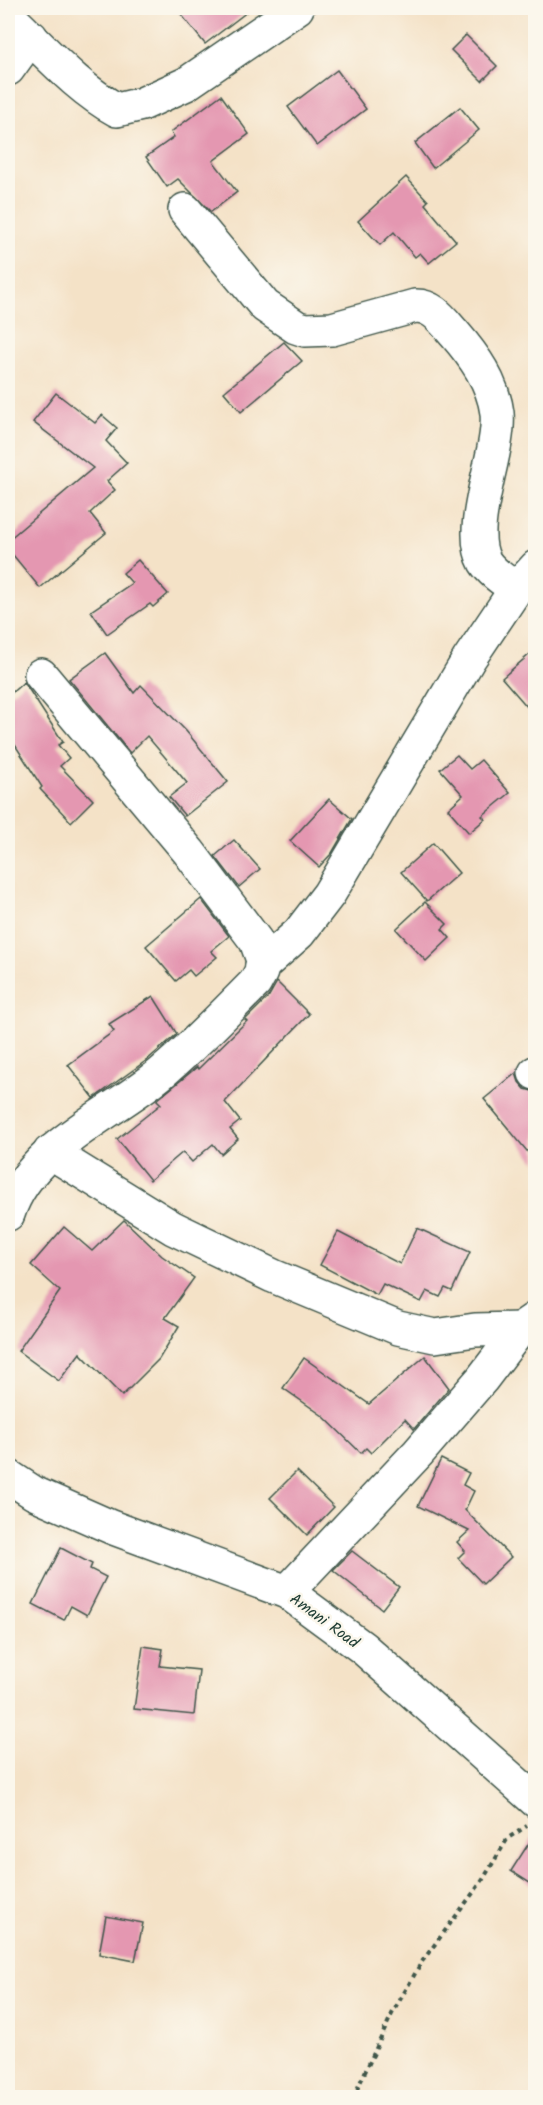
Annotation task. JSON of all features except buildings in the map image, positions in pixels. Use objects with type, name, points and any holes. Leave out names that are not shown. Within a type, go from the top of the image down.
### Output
[{"type":"street","points":[[19,26],[70,76],[101,101],[117,110],[142,104],[186,84],[297,8]]},
{"type":"street","points":[[8,69],[19,26]]},
{"type":"street","points":[[8,1214],[21,1184],[50,1152],[123,1103],[161,1073],[255,983],[262,966],[299,933],[329,894],[436,712],[526,578],[490,568],[482,553],[480,526],[496,432],[495,407],[478,364],[438,315],[422,306],[415,306],[332,329],[305,330],[296,327],[265,306],[185,210]]},
{"type":"street","points":[[41,675],[189,852],[256,941],[262,966]]},
{"type":"street","points":[[50,1152],[173,1228],[273,1276],[398,1328],[435,1336],[528,1324]]},
{"type":"street","points":[[287,1592],[418,1453],[528,1324]]},
{"type":"street","name":"Amani Road","points":[[8,1476],[34,1493],[111,1527],[287,1592],[363,1648],[536,1801]]},
{"type":"path","points":[[353,2097],[392,2014],[421,1963],[482,1881],[508,1838],[536,1822]]}]
